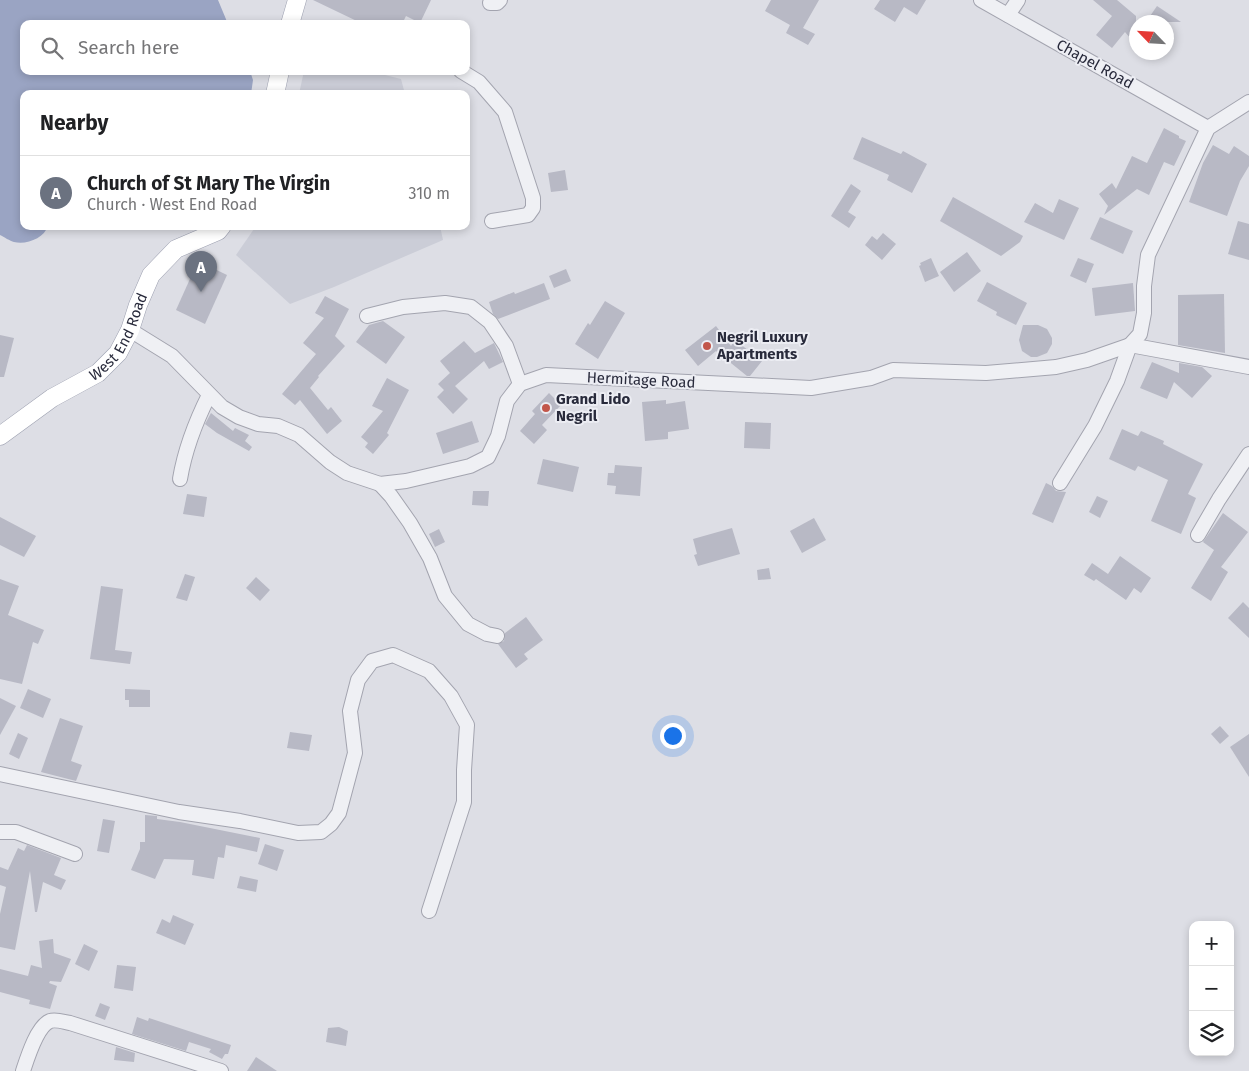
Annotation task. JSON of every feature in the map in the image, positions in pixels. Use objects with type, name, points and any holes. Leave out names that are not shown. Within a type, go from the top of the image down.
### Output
[{"type":"main road","points":[[291,20],[297,0]]},
{"type":"main road","points":[[277,90],[279,75]]},
{"type":"main road","name":"West End Road","points":[[0,436],[52,398],[98,373],[118,353],[130,330],[151,275],[176,248],[219,230]]},
{"type":"street","name":"Chapel Road","points":[[981,0],[1208,128]]},
{"type":"street","points":[[1008,15],[1018,0]]},
{"type":"street","points":[[468,75],[479,82],[505,112],[533,198],[533,208],[528,215],[492,220]]},
{"type":"street","points":[[1060,483],[1095,426],[1117,381],[1130,346],[1140,334],[1144,313],[1144,286],[1148,255],[1208,128],[1249,102]]},
{"type":"street","points":[[130,330],[172,356],[222,407],[239,417],[258,424],[278,426],[299,435],[330,462],[348,473],[380,484],[406,481],[470,466],[488,457],[498,436],[507,401],[520,384],[506,346],[490,322],[471,307],[445,304],[403,307],[367,316]]},
{"type":"street","name":"Hermitage Road","points":[[520,384],[546,375],[810,388],[871,378],[893,370],[986,373],[1056,367],[1087,360],[1130,346],[1249,367]]},
{"type":"street","points":[[180,479],[184,455],[194,426],[209,395]]},
{"type":"street","points":[[1198,535],[1249,454]]},
{"type":"street","points":[[380,484],[410,523],[430,558],[445,596],[468,624],[487,634],[497,636]]},
{"type":"street","points":[[0,774],[179,812],[298,833],[321,832],[331,824],[338,813],[355,753],[350,712],[358,680],[372,661],[393,655],[429,671],[450,696],[467,725],[464,802],[429,911]]},
{"type":"street","points":[[0,832],[16,832],[75,854]]},
{"type":"street","points":[[23,1071],[41,1028],[53,1021],[70,1023],[221,1071]]},
{"type":"shaded area","points":[[303,75],[385,75],[401,79],[404,90],[300,90]]},
{"type":"shaded area","points":[[253,230],[441,230],[443,240],[290,304],[236,255]]},
{"type":"water","points":[[0,0],[218,0],[226,20],[20,20],[20,75],[251,75],[253,80],[252,90],[20,90],[20,230],[46,230],[34,240],[19,243],[0,235]]},
{"type":"building","points":[[313,0],[431,0],[421,20],[414,20],[406,16],[404,20],[355,20]]},
{"type":"building","points":[[771,0],[819,0],[803,28],[815,34],[808,45],[786,33],[790,25],[765,11]]},
{"type":"building","points":[[880,0],[926,0],[917,15],[904,7],[895,22],[874,9]]},
{"type":"building","points":[[1093,0],[1117,0],[1135,15],[1129,15],[1129,37],[1125,32],[1112,48],[1096,35],[1112,16]]},
{"type":"building","points":[[1157,6],[1170,15],[1151,15]]},
{"type":"building","points":[[1174,17],[1181,22],[1174,22]]},
{"type":"building","points":[[1164,128],[1186,141],[1174,166],[1164,162],[1149,195],[1137,189],[1104,215],[1108,206],[1099,194],[1112,183],[1116,189],[1132,156],[1147,163]]},
{"type":"building","points":[[862,137],[901,154],[903,151],[927,164],[912,193],[887,180],[889,175],[853,159]]},
{"type":"building","points":[[1213,145],[1229,154],[1234,146],[1249,156],[1249,166],[1240,181],[1227,216],[1189,202],[1203,163]]},
{"type":"building","points":[[565,170],[568,190],[551,192],[548,173]]},
{"type":"building","points":[[851,184],[861,191],[848,212],[856,217],[849,228],[831,216]]},
{"type":"building","points":[[953,197],[1023,236],[1020,242],[1001,256],[940,221]]},
{"type":"building","points":[[1059,199],[1079,208],[1064,240],[1024,222],[1035,203],[1053,213]]},
{"type":"building","points":[[1100,217],[1133,231],[1123,254],[1090,239]]},
{"type":"building","points":[[1238,221],[1249,224],[1249,260],[1228,254]]},
{"type":"building","points":[[883,233],[896,244],[882,260],[865,245],[872,236],[877,240]]},
{"type":"building","points":[[967,252],[981,271],[954,292],[940,272]]},
{"type":"building","points":[[931,258],[939,276],[925,282],[919,266],[921,265],[920,263]]},
{"type":"building","points":[[1078,258],[1094,264],[1086,283],[1070,276]]},
{"type":"building","points":[[198,261],[227,275],[205,324],[176,310]]},
{"type":"building","points":[[566,269],[571,281],[554,288],[549,276]]},
{"type":"building","points":[[987,282],[1027,303],[1016,325],[996,315],[997,312],[977,301]]},
{"type":"building","points":[[544,283],[550,299],[498,319],[493,314],[489,302]]},
{"type":"building","points":[[1133,283],[1135,311],[1095,316],[1092,288]]},
{"type":"building","points":[[1224,294],[1225,353],[1178,345],[1178,295]]},
{"type":"building","points":[[325,296],[349,309],[335,336],[345,346],[318,376],[310,388],[328,410],[331,407],[342,421],[327,434],[300,400],[295,405],[282,394],[316,354],[303,343],[324,318],[315,313]]},
{"type":"building","points":[[605,301],[625,313],[598,359],[575,344]]},
{"type":"building","points":[[383,321],[405,337],[386,364],[356,342],[369,325]]},
{"type":"building","points":[[1023,325],[1038,325],[1047,329],[1052,338],[1052,344],[1047,353],[1031,357],[1022,351],[1019,340]]},
{"type":"building","points":[[716,326],[731,346],[735,340],[762,361],[750,376],[747,376],[716,351],[698,366],[685,350]]},
{"type":"building","points":[[0,335],[14,338],[4,377],[0,377]]},
{"type":"building","points":[[464,341],[475,353],[494,343],[503,362],[489,369],[484,361],[455,386],[468,399],[453,414],[437,397],[444,390],[438,384],[450,373],[440,361]]},
{"type":"building","points":[[1152,362],[1179,373],[1179,363],[1202,367],[1212,376],[1192,398],[1174,382],[1167,399],[1140,388]]},
{"type":"building","points":[[387,378],[409,390],[387,433],[389,435],[373,454],[365,447],[368,443],[361,437],[383,411],[372,406]]},
{"type":"building","points":[[549,393],[561,405],[542,425],[547,430],[534,444],[520,431],[535,414],[532,411]]},
{"type":"building","points":[[666,400],[666,404],[685,401],[689,429],[668,432],[668,439],[645,441],[642,402]]},
{"type":"building","points":[[211,413],[233,431],[235,428],[249,435],[245,441],[252,447],[249,451],[205,424]]},
{"type":"building","points":[[472,421],[479,442],[443,454],[436,433]]},
{"type":"building","points":[[745,422],[771,423],[770,449],[744,448]]},
{"type":"building","points":[[1122,429],[1138,436],[1141,431],[1164,441],[1163,444],[1203,464],[1188,494],[1196,498],[1181,534],[1151,521],[1168,480],[1138,466],[1135,471],[1109,459]]},
{"type":"building","points":[[543,459],[579,467],[573,492],[537,484]]},
{"type":"building","points":[[615,465],[642,467],[640,496],[615,494],[616,486],[607,485],[608,473],[614,473]]},
{"type":"building","points":[[1046,483],[1056,491],[1066,492],[1053,523],[1032,514]]},
{"type":"building","points":[[473,491],[489,491],[488,506],[472,505]]},
{"type":"building","points":[[187,494],[207,497],[204,517],[183,514]]},
{"type":"building","points":[[1097,496],[1108,501],[1100,518],[1089,512]]},
{"type":"building","points":[[1223,513],[1248,532],[1221,567],[1228,572],[1211,601],[1191,588],[1214,550],[1203,542]]},
{"type":"building","points":[[0,517],[36,536],[24,557],[0,545]]},
{"type":"building","points":[[814,518],[826,540],[802,553],[790,531]]},
{"type":"building","points":[[732,528],[740,554],[698,566],[694,555],[697,554],[693,539]]},
{"type":"building","points":[[439,529],[445,542],[435,547],[429,534]]},
{"type":"building","points":[[1120,556],[1151,578],[1141,593],[1134,588],[1126,600],[1096,579],[1094,581],[1084,575],[1092,563],[1108,574]]},
{"type":"building","points":[[769,568],[771,579],[758,580],[757,570]]},
{"type":"building","points":[[185,574],[195,577],[187,601],[176,598]]},
{"type":"building","points":[[256,577],[270,590],[260,601],[246,588]]},
{"type":"building","points":[[0,579],[19,586],[8,615],[44,630],[38,644],[33,642],[22,684],[0,679]]},
{"type":"building","points":[[101,586],[123,589],[115,650],[132,652],[130,664],[90,659]]},
{"type":"building","points":[[1243,602],[1249,608],[1249,638],[1228,618]]},
{"type":"building","points":[[526,617],[543,640],[524,654],[528,659],[516,668],[498,644],[504,641],[505,633]]},
{"type":"building","points":[[28,689],[51,699],[43,718],[20,708]]},
{"type":"building","points":[[125,689],[150,690],[150,707],[129,707],[129,700],[125,700]]},
{"type":"building","points":[[0,698],[16,706],[0,735]]},
{"type":"building","points":[[60,718],[83,726],[71,761],[82,765],[76,781],[41,772]]},
{"type":"building","points":[[1220,726],[1229,736],[1220,744],[1211,734]]},
{"type":"building","points":[[290,732],[312,735],[309,751],[287,748]]},
{"type":"building","points":[[18,733],[28,738],[19,759],[9,754]]},
{"type":"building","points":[[1249,734],[1249,777],[1230,747]]},
{"type":"building","points":[[145,815],[157,816],[157,819],[260,838],[257,852],[226,845],[224,858],[218,857],[214,879],[192,875],[194,860],[164,859],[155,879],[131,870],[140,849],[140,842],[145,842]]},
{"type":"building","points":[[103,819],[115,821],[109,853],[97,851]]},
{"type":"building","points":[[265,844],[284,850],[277,871],[258,864]]},
{"type":"building","points":[[27,845],[61,858],[54,875],[66,880],[61,890],[43,882],[37,912],[35,912],[30,871],[15,950],[0,947],[0,914],[6,887],[0,885],[0,867],[8,870],[18,848],[24,851]]},
{"type":"building","points":[[240,876],[258,880],[256,892],[237,888]]},
{"type":"building","points":[[173,915],[194,924],[185,945],[156,933],[162,919],[170,923]]},
{"type":"building","points":[[53,939],[54,953],[71,959],[61,982],[50,981],[49,983],[57,986],[50,1009],[29,1004],[30,1000],[0,992],[0,969],[28,976],[31,965],[42,968],[39,941]]},
{"type":"building","points":[[84,944],[98,951],[89,971],[75,964]]},
{"type":"building","points":[[117,965],[136,967],[133,991],[114,988]]},
{"type":"building","points":[[100,1003],[110,1007],[105,1020],[95,1016]]},
{"type":"building","points":[[137,1017],[148,1021],[149,1018],[231,1045],[228,1054],[225,1054],[222,1059],[209,1052],[211,1049],[189,1042],[186,1051],[132,1034]]},
{"type":"building","points":[[339,1027],[348,1031],[346,1046],[326,1042],[328,1028]]},
{"type":"building","points":[[116,1047],[135,1053],[134,1062],[114,1060]]},
{"type":"building","points":[[256,1057],[277,1071],[247,1071]]},
{"type":"place","name":"Church of St Mary The Virgin","points":[[201,292]]},
{"type":"place","name":"Negril Luxury Apartments","points":[[707,346]]},
{"type":"place","name":"Grand Lido Negril","points":[[546,408]]}]
